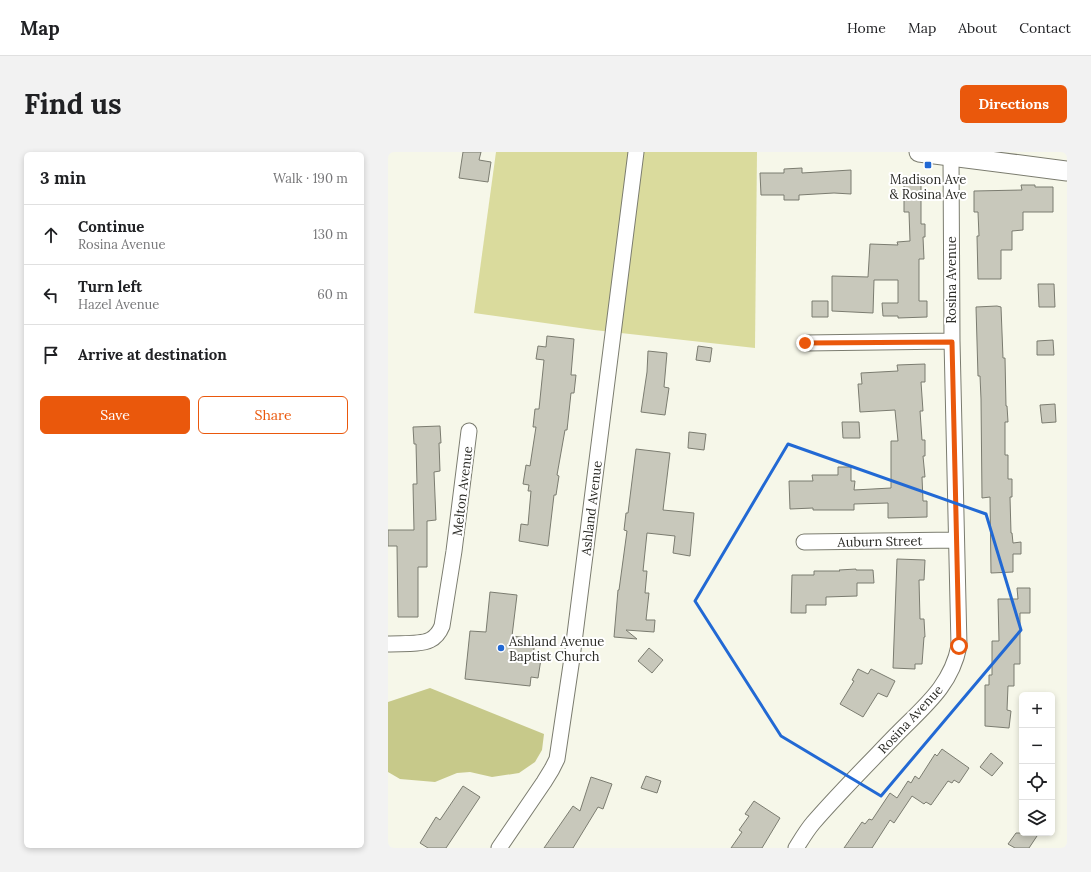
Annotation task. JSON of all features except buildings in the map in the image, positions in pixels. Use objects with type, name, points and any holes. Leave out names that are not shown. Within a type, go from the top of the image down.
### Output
[{"type":"main road","points":[[919,152],[1067,171]]},
{"type":"street","name":"Ashland Avenue","points":[[499,848],[544,782],[557,759],[572,658],[636,152]]},
{"type":"street","name":"Rosina Avenue","points":[[796,848],[812,824],[935,695],[957,658],[959,646],[952,342],[951,156]]},
{"type":"street","points":[[805,343],[952,342]]},
{"type":"street","name":"Melton Avenue","points":[[388,644],[431,640],[439,633],[442,626],[454,551],[469,431]]},
{"type":"street","name":"Auburn Street","points":[[804,542],[956,540]]},
{"type":"highlighted area","points":[[788,444],[986,514],[1021,630],[881,796],[781,736],[695,601]]},
{"type":"green space","points":[[496,152],[757,152],[755,348],[594,330],[474,313]]},
{"type":"green space","points":[[430,688],[544,734],[542,750],[535,762],[519,773],[492,777],[470,772],[457,773],[435,782],[400,779],[388,772],[388,702]]},
{"type":"place","name":"Madison Ave & Rosina Ave","points":[[928,165]]},
{"type":"place","name":"Ashland Avenue Baptist Church","points":[[501,648]]},
{"type":"route","points":[[805,343],[952,342],[959,646]]}]
